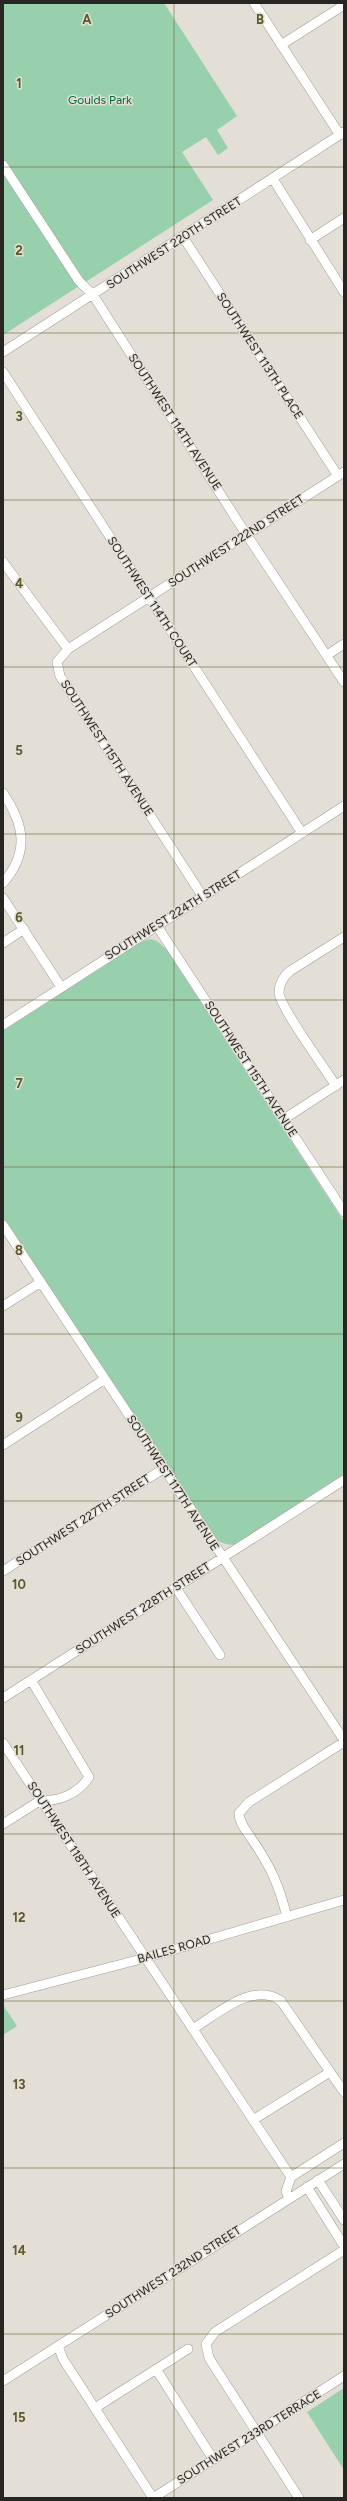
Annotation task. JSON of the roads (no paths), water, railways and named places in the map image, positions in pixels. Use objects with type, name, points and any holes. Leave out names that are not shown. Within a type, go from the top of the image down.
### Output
[{"type":"street","points":[[254,3],[342,134]]},
{"type":"street","points":[[281,45],[344,5]]},
{"type":"street","name":"SOUTHWEST 220TH STREET","points":[[3,352],[342,134]]},
{"type":"street","name":"SOUTHWEST 114TH AVENUE","points":[[3,165],[79,281],[93,295],[344,682]]},
{"type":"street","points":[[272,179],[344,292]]},
{"type":"street","points":[[310,240],[344,218]]},
{"type":"street","name":"SOUTHWEST 113TH PLACE","points":[[183,237],[341,474]]},
{"type":"street","name":"SOUTHWEST 114TH COURT","points":[[3,372],[302,833]]},
{"type":"street","name":"SOUTHWEST 222ND STREET","points":[[68,649],[341,474]]},
{"type":"street","points":[[3,562],[68,649]]},
{"type":"street","points":[[327,655],[344,644]]},
{"type":"street","name":"SOUTHWEST 115TH AVENUE","points":[[68,649],[57,662],[60,676],[203,897]]},
{"type":"street","points":[[3,793],[16,814],[21,834],[19,856],[3,883]]},
{"type":"street","name":"SOUTHWEST 224TH STREET","points":[[3,1025],[344,806]]},
{"type":"street","points":[[3,898],[61,987]]},
{"type":"street","name":"SOUTHWEST 115TH AVENUE","points":[[157,926],[343,1208]]},
{"type":"street","points":[[3,943],[24,930]]},
{"type":"street","points":[[336,1086],[285,1007],[280,998],[280,987],[283,978],[290,972],[344,937]]},
{"type":"street","points":[[284,1119],[344,1080]]},
{"type":"street","name":"SOUTHWEST 117TH AVENUE","points":[[3,1225],[344,1741]]},
{"type":"street","points":[[3,1306],[41,1282]]},
{"type":"street","points":[[3,1445],[105,1379]]},
{"type":"street","name":"SOUTHWEST 227TH STREET","points":[[3,1571],[163,1468]]},
{"type":"street","name":"SOUTHWEST 228TH STREET","points":[[3,1698],[344,1480]]},
{"type":"street","points":[[176,1588],[220,1655]]},
{"type":"street","points":[[3,1824],[41,1800],[56,1800],[80,1787],[89,1777],[87,1770],[31,1680]]},
{"type":"street","points":[[287,1917],[278,1882],[271,1867],[242,1824],[239,1813],[249,1802],[344,1741]]},
{"type":"street","name":"SOUTHWEST 118TH AVENUE","points":[[3,1743],[291,2177]]},
{"type":"street","name":"BAILES ROAD","points":[[3,1995],[145,1958],[344,1900]]},
{"type":"street","points":[[193,2029],[246,1997],[273,1996],[281,2001],[344,2092]]},
{"type":"street","points":[[253,2120],[330,2072]]},
{"type":"street","points":[[289,2199],[286,2191],[291,2177],[344,2143]]},
{"type":"street","name":"SOUTHWEST 232ND STREET","points":[[3,2382],[344,2164]]},
{"type":"street","points":[[318,2180],[344,2220]]},
{"type":"street","points":[[307,2187],[344,2246]]},
{"type":"street","points":[[299,2498],[207,2355],[206,2344],[215,2332],[344,2250]]},
{"type":"street","points":[[58,2346],[63,2359],[153,2498]]},
{"type":"street","points":[[95,2408],[188,2349]]},
{"type":"street","points":[[156,2370],[213,2459]]},
{"type":"street","name":"SOUTHWEST 233RD TERRACE","points":[[153,2498],[344,2376]]},
{"type":"park label","name":"Goulds Park","points":[[100,100]]}]
